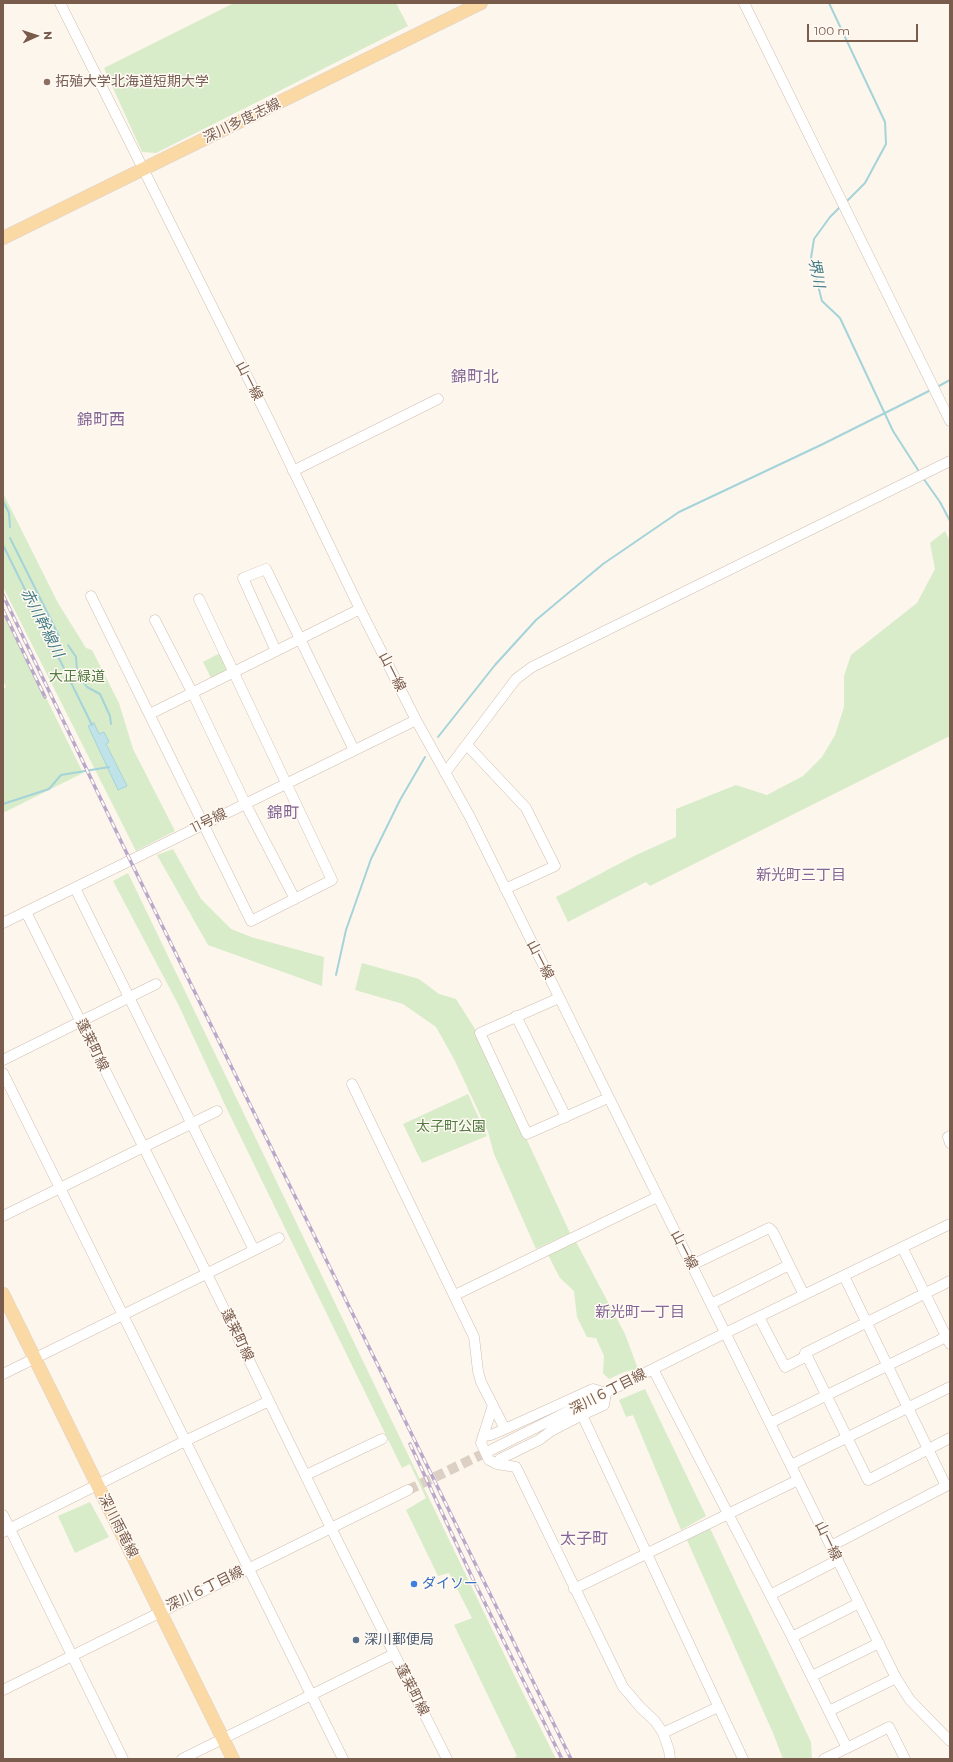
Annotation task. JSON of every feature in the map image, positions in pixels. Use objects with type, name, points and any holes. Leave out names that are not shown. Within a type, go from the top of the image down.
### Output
[{"type":"main road","name":"深川多度志線","points":[[3,238],[481,3]]},
{"type":"main road","name":"深川雨竜線","points":[[3,1294],[233,1759]]},
{"type":"street","name":"山一線","points":[[60,3],[360,609],[416,720],[470,817],[896,1678],[910,1700],[950,1741]]},
{"type":"street","points":[[744,3],[837,194],[950,420]]},
{"type":"street","points":[[293,471],[438,399]]},
{"type":"street","points":[[445,773],[516,679],[532,667],[950,460]]},
{"type":"street","points":[[276,651],[243,578],[266,569],[299,640],[354,750]]},
{"type":"street","points":[[91,596],[250,921],[332,880],[199,599]]},
{"type":"street","points":[[150,714],[360,609]]},
{"type":"street","points":[[155,620],[192,692],[245,803],[295,899]]},
{"type":"street","name":"11号線","points":[[3,923],[416,720]]},
{"type":"street","points":[[467,745],[526,808],[555,866],[505,889]]},
{"type":"street","points":[[75,888],[254,1250]]},
{"type":"street","name":"蓬莱町線","points":[[26,912],[447,1759]]},
{"type":"street","points":[[3,1060],[156,984]]},
{"type":"street","points":[[560,998],[480,1033],[527,1134],[608,1098]]},
{"type":"street","points":[[516,1016],[566,1117]]},
{"type":"street","points":[[3,1073],[343,1759]]},
{"type":"street","points":[[352,1084],[474,1337],[478,1371],[481,1382],[505,1429]]},
{"type":"street","points":[[3,1216],[217,1111]]},
{"type":"street","points":[[950,1136],[948,1138],[950,1143]]},
{"type":"street","points":[[455,1295],[658,1197]]},
{"type":"street","name":"深川６丁目線","points":[[491,1450],[725,1333],[950,1224]]},
{"type":"street","points":[[692,1265],[769,1228],[773,1232],[804,1295]]},
{"type":"street","points":[[3,1374],[278,1238]]},
{"type":"street","points":[[770,1423],[887,1365],[949,1338],[902,1247]]},
{"type":"street","points":[[711,1304],[789,1265]]},
{"type":"street","points":[[831,1546],[946,1486],[844,1276]]},
{"type":"street","points":[[950,1281],[805,1353],[868,1480],[950,1438]]},
{"type":"street","points":[[759,1317],[785,1366],[807,1356]]},
{"type":"street","points":[[653,1369],[812,1676],[847,1748]]},
{"type":"street","points":[[791,1465],[950,1387]]},
{"type":"street","points":[[483,1436],[491,1436],[593,1389],[606,1393],[604,1405],[551,1431],[539,1440],[500,1459],[497,1464]]},
{"type":"street","points":[[6,1530],[269,1401]]},
{"type":"street","points":[[493,1406],[481,1443],[489,1460],[497,1464],[516,1467],[623,1687],[641,1708],[655,1721],[664,1734],[670,1759]]},
{"type":"street","points":[[582,1415],[743,1759]]},
{"type":"street","points":[[306,1475],[382,1439]]},
{"type":"street","points":[[574,1588],[798,1480]]},
{"type":"street","name":"深川６丁目線","points":[[3,1690],[408,1490]]},
{"type":"street","points":[[3,1515],[6,1530],[72,1655],[123,1759]]},
{"type":"street","points":[[770,1595],[838,1560]]},
{"type":"street","points":[[792,1637],[859,1603]]},
{"type":"street","points":[[812,1676],[879,1643]]},
{"type":"street","points":[[182,1759],[394,1654]]},
{"type":"street","points":[[829,1711],[896,1678]]},
{"type":"street","points":[[664,1734],[718,1707]]},
{"type":"street","points":[[824,1759],[889,1728],[905,1759]]},
{"type":"green space","points":[[234,3],[396,3],[408,26],[156,153],[142,152],[104,68]]},
{"type":"green space","name":"大正緑道","points":[[3,493],[58,603],[86,648],[92,650],[119,703],[133,749],[175,831],[136,851],[3,587]]},
{"type":"green space","points":[[945,531],[950,541],[950,736],[650,886],[646,882],[568,922],[556,897],[634,856],[676,837],[676,809],[736,785],[767,795],[803,776],[822,757],[835,735],[844,707],[844,676],[851,655],[917,603],[935,569],[930,543]]},
{"type":"green space","points":[[3,610],[83,773],[3,813],[3,689],[6,687],[3,680]]},
{"type":"green space","points":[[220,653],[228,670],[211,678],[203,662]]},
{"type":"green space","points":[[173,849],[201,899],[231,929],[251,937],[324,957],[322,986],[208,945],[157,855]]},
{"type":"green space","points":[[128,873],[556,1759],[512,1759],[517,1756],[454,1625],[472,1618],[449,1573],[438,1576],[406,1510],[426,1498],[410,1464],[402,1468],[226,1107],[178,1004],[113,881]]},
{"type":"green space","points":[[362,963],[419,979],[439,994],[456,999],[477,1032],[570,1233],[536,1249],[494,1154],[488,1132],[455,1061],[436,1027],[403,1004],[355,990]]},
{"type":"green space","name":"太子町公園","points":[[468,1094],[487,1136],[422,1163],[403,1124]]},
{"type":"green space","points":[[575,1240],[625,1334],[638,1369],[624,1372],[609,1379],[603,1373],[604,1356],[596,1338],[587,1337],[577,1317],[574,1291],[560,1278],[548,1255]]},
{"type":"green space","points":[[645,1389],[706,1516],[681,1530],[633,1415],[626,1417],[619,1400]]},
{"type":"green space","points":[[90,1502],[109,1537],[75,1553],[58,1516]]},
{"type":"green space","points":[[709,1526],[811,1742],[812,1759],[783,1759],[773,1733],[686,1538]]},
{"type":"water","points":[[94,723],[99,734],[104,732],[109,742],[106,744],[127,786],[118,790],[88,726]]},
{"type":"waterway","name":"堺川","points":[[829,3],[885,122],[886,144],[865,183],[846,202]]},
{"type":"waterway","name":"堺川","points":[[841,206],[830,217],[814,239],[811,258],[822,301],[840,318],[893,431],[920,473]]},
{"type":"waterway","points":[[937,387],[950,380]]},
{"type":"waterway","points":[[438,737],[495,665],[536,620],[603,564],[679,512],[823,444],[931,390]]},
{"type":"waterway","name":"堺川","points":[[923,478],[940,502],[950,521]]},
{"type":"waterway","points":[[3,501],[9,513],[10,527]]},
{"type":"waterway","points":[[10,538],[59,636]]},
{"type":"waterway","name":"赤川幹線川","points":[[3,545],[92,725]]},
{"type":"waterway","points":[[68,645],[76,657],[77,670],[84,683],[87,687],[100,694],[110,716],[111,724]]},
{"type":"waterway","points":[[336,975],[346,930],[371,859],[400,800],[425,757]]},
{"type":"waterway","points":[[3,804],[49,789],[61,775],[109,767]]},
{"type":"tunnel","points":[[408,1490],[491,1450]]},
{"type":"railway","points":[[3,595],[130,860],[571,1759]]},
{"type":"railway","points":[[3,610],[45,697]]},
{"type":"railway","points":[[410,1444],[471,1575],[562,1759]]},
{"type":"place","name":"拓殖大学北海道短期大学","points":[[47,82]]},
{"type":"place","name":"ダイソー","points":[[414,1584]]},
{"type":"place","name":"深川郵便局","points":[[356,1640]]},
{"type":"district","name":"錦町北","points":[[475,377]]},
{"type":"district","name":"錦町西","points":[[101,420]]},
{"type":"district","name":"錦町","points":[[283,813]]},
{"type":"district","name":"新光町三丁目","points":[[801,876]]},
{"type":"district","name":"新光町一丁目","points":[[640,1313]]},
{"type":"district","name":"太子町","points":[[584,1539]]}]
